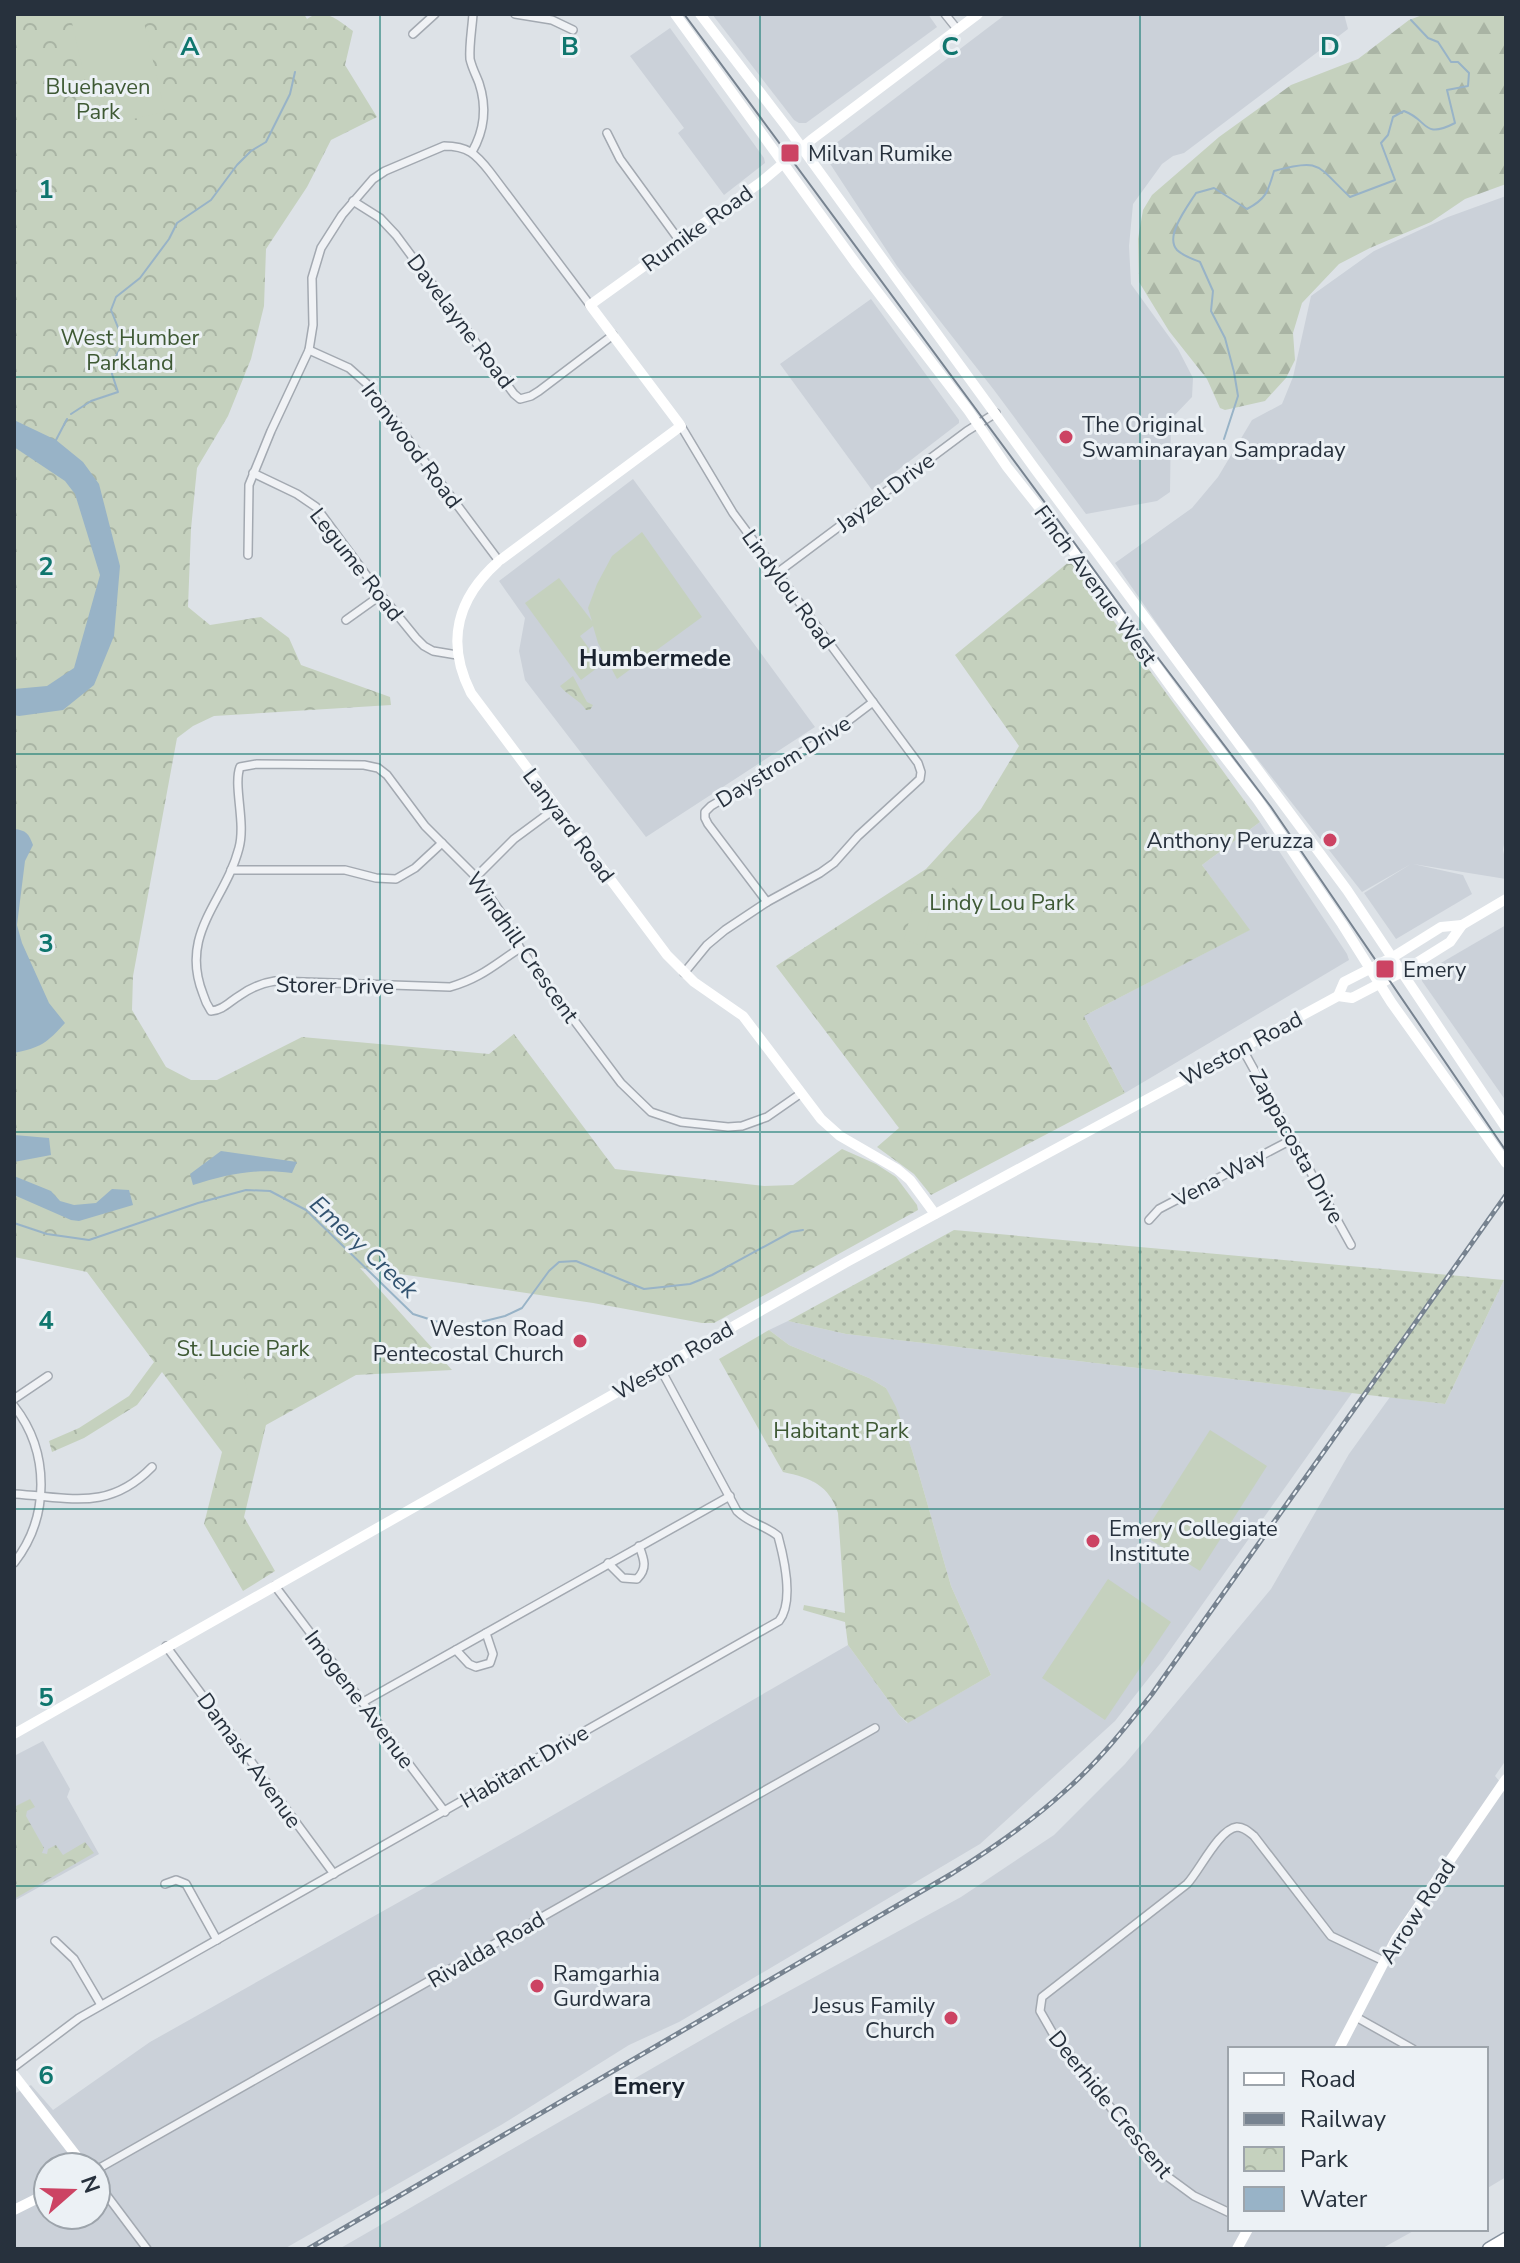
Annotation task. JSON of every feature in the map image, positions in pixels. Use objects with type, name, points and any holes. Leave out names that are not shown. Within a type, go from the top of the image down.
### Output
[{"type":"highway","points":[[1489,2249],[1506,2239]]},
{"type":"main road","name":"Finch Avenue West","points":[[675,14],[857,265],[1257,799],[1422,1046],[1506,1163]]},
{"type":"main road","name":"Finch Avenue West","points":[[700,14],[1347,890],[1506,1128]]},
{"type":"main road","name":"Rumike Road","points":[[590,305],[761,182],[978,14]]},
{"type":"main road","name":"Lindylou Road","points":[[590,305],[681,426]]},
{"type":"main road","name":"Lanyard Road","points":[[681,426],[485,573],[466,602],[459,621],[457,655],[465,681],[667,955],[684,973],[743,1016],[821,1119],[840,1136],[897,1169],[910,1180],[935,1214]]},
{"type":"main road","name":"Weston Road","points":[[14,1734],[935,1214],[1338,996],[1352,998],[1402,972],[1450,942],[1462,925],[1506,899]]},
{"type":"main road","name":"Weston Road","points":[[1338,996],[1344,982],[1393,957],[1441,927],[1462,925]]},
{"type":"main road","name":"Arrow Road","points":[[1340,2047],[1396,1939],[1506,1779]]},
{"type":"main road","points":[[14,2075],[73,2151]]},
{"type":"main road","points":[[14,2210],[32,2201]]},
{"type":"main road","points":[[1237,2249],[1247,2231]]},
{"type":"street","points":[[413,34],[435,14]]},
{"type":"street","points":[[248,555],[249,485],[309,350],[313,325],[312,278],[316,260],[342,215],[378,175],[437,148],[454,146],[472,152],[480,137],[484,113],[480,88],[471,65],[473,14]]},
{"type":"street","points":[[515,14],[552,20],[573,30]]},
{"type":"street","points":[[945,14],[957,29]]},
{"type":"street","points":[[607,133],[620,159],[679,240]]},
{"type":"street","name":"Lindylou Road","points":[[472,152],[590,305]]},
{"type":"street","name":"Davelayne Road","points":[[353,201],[380,218],[396,235],[520,399],[539,391],[613,335]]},
{"type":"street","name":"Ironwood Road","points":[[309,350],[359,375],[499,561]]},
{"type":"street","name":"Jayzel Drive","points":[[777,573],[978,423],[996,413]]},
{"type":"street","name":"Lindylou Road","points":[[681,426],[733,513],[918,763],[921,772],[920,779],[858,836],[834,863],[767,902],[714,938],[684,973]]},
{"type":"street","name":"Legume Road","points":[[253,473],[297,494],[316,507],[408,630],[424,646],[441,654],[457,655]]},
{"type":"street","points":[[346,620],[381,595]]},
{"type":"street","name":"Daystrom Drive","points":[[767,902],[711,829],[705,812],[827,737],[873,702]]},
{"type":"street","name":"Windhill Crescent","points":[[240,767],[257,764],[364,765],[378,768],[387,775],[425,826],[476,877],[504,917],[520,948],[621,1083],[651,1112],[681,1122],[742,1126],[767,1117],[800,1094]]},
{"type":"street","name":"Storer Drive","points":[[240,767],[240,846],[196,948],[196,975],[211,1011],[217,1011],[258,985],[285,980],[345,985],[450,987],[480,976],[520,948]]},
{"type":"street","points":[[476,877],[514,839],[556,808]]},
{"type":"street","points":[[231,870],[345,870],[376,878],[396,879],[409,872],[442,843]]},
{"type":"street","name":"Zappacosta Drive","points":[[1242,1048],[1351,1245]]},
{"type":"street","name":"Vena Way","points":[[1149,1220],[1159,1209],[1293,1139]]},
{"type":"street","name":"Habitant Drive","points":[[14,2067],[64,2028],[101,2005],[779,1621],[787,1601],[778,1536],[745,1519],[737,1511],[660,1368]]},
{"type":"street","points":[[14,1399],[48,1376]]},
{"type":"street","points":[[14,1406],[35,1443],[41,1477],[37,1520],[14,1563]]},
{"type":"street","points":[[14,1494],[57,1500],[119,1493],[137,1483],[152,1467]]},
{"type":"street","points":[[363,1702],[730,1496]]},
{"type":"street","points":[[608,1563],[623,1578],[637,1579],[643,1574],[645,1562],[639,1546]]},
{"type":"street","name":"Imogene Avenue","points":[[275,1586],[445,1812]]},
{"type":"street","points":[[456,1650],[476,1667],[490,1663],[493,1654],[486,1633]]},
{"type":"street","name":"Damask Avenue","points":[[166,1646],[334,1874]]},
{"type":"street","name":"Rivalda Road","points":[[112,2161],[875,1728]]},
{"type":"street","name":"Deerhide Crescent","points":[[1228,2212],[1194,2196],[1160,2171],[1050,2028],[1040,2011],[1042,1997],[1187,1884],[1218,1841],[1235,1827],[1241,1827],[1254,1836],[1331,1936],[1384,1961]]},
{"type":"street","points":[[165,1884],[176,1880],[186,1884],[217,1940]]},
{"type":"street","points":[[55,1941],[74,1959],[101,2005]]},
{"type":"street","points":[[1356,2017],[1409,2047]]},
{"type":"street","points":[[112,2202],[147,2249]]},
{"type":"shaded area","points":[[712,14],[928,14],[937,27],[806,123],[799,123]]},
{"type":"shaded area","points":[[1006,14],[1344,14],[1348,29],[1184,153],[1162,164],[1133,204],[1129,246],[1131,284],[1178,349],[1193,378],[1192,397],[1171,419],[1170,492],[1157,501],[1086,514],[897,266],[823,153]]},
{"type":"shaded area","points":[[670,28],[764,158],[765,163],[724,195],[678,133],[684,128],[630,56]]},
{"type":"shaded area","points":[[1506,196],[1506,833],[1503,850],[1506,879],[1413,864],[1463,875],[1472,894],[1396,939],[1364,893],[1411,864],[1362,892],[1228,726],[1115,563],[1192,508],[1218,477],[1252,420],[1282,404],[1293,377],[1311,296],[1374,251],[1448,217]]},
{"type":"shaded area","points":[[871,299],[959,420],[872,490],[780,364]]},
{"type":"shaded area","points":[[633,479],[815,727],[646,837],[525,680],[519,651],[525,618],[499,581]]},
{"type":"shaded area","points":[[1260,822],[1349,960],[1125,1093],[1084,1016],[1249,930],[1202,865]]},
{"type":"shaded area","points":[[1506,925],[1506,1101],[1422,981],[1422,974]]},
{"type":"shaded area","points":[[1506,1261],[1506,1760],[1495,1776],[1506,1789],[1506,2177],[1488,2188],[1488,2047],[1228,2047],[1228,2231],[1413,2231],[1381,2249],[339,2249],[736,2020],[961,1897],[1054,1835],[1125,1764],[1271,1589],[1349,1454],[1390,1397],[1445,1404],[1504,1280]]},
{"type":"shaded area","points":[[788,1321],[846,1334],[1352,1393],[1163,1660],[1115,1721],[980,1844],[679,2022],[629,2045],[501,2125],[284,2249],[14,2249],[14,2094],[31,2085],[53,2110],[150,2042],[848,1645],[907,1723],[991,1675],[951,1586],[912,1450],[886,1388],[789,1345],[769,1330]]},
{"type":"shaded area","points":[[43,1741],[70,1789],[67,1797],[99,1854],[14,1901],[14,1756]]},
{"type":"green space","name":"West Humber Parkland","points":[[14,14],[304,14],[307,19],[325,14],[353,31],[345,65],[377,117],[331,140],[307,187],[266,249],[264,306],[251,359],[228,416],[197,468],[188,607],[210,625],[261,617],[289,638],[301,665],[390,697],[391,705],[214,716],[177,738],[133,976],[132,1010],[166,1067],[191,1080],[217,1080],[302,1037],[489,1054],[514,1034],[615,1169],[764,1186],[793,1185],[842,1149],[896,1177],[918,1210],[714,1323],[360,1268],[452,1370],[356,1375],[266,1425],[244,1517],[275,1571],[243,1591],[204,1524],[222,1452],[162,1372],[137,1405],[84,1438],[52,1452],[49,1441],[79,1428],[129,1396],[154,1362],[87,1272],[14,1257]]},
{"type":"green space","name":"Bluehaven Park","points":[[70,14],[142,14],[165,112],[96,127]]},
{"type":"green space","points":[[1425,14],[1506,14],[1506,184],[1465,199],[1431,222],[1339,264],[1302,303],[1293,333],[1295,360],[1286,378],[1265,401],[1225,410],[1220,408],[1207,379],[1169,331],[1139,282],[1138,239],[1143,210],[1152,195],[1219,137],[1291,85],[1358,59],[1409,20]]},
{"type":"green space","points":[[642,532],[702,617],[617,679],[598,643],[593,626],[580,636],[601,665],[581,680],[525,603],[559,578],[592,621],[588,608],[612,556]]},
{"type":"green space","name":"Lindy Lou Park","points":[[1070,561],[1260,822],[1202,865],[1250,930],[1084,1016],[1125,1093],[931,1195],[914,1174],[877,1147],[899,1128],[776,966],[926,869],[981,809],[1019,746],[955,655]]},
{"type":"green space","points":[[573,676],[587,702],[593,705],[590,710],[586,710],[560,686]]},
{"type":"green space","points":[[940,875],[954,884],[941,912],[925,905]]},
{"type":"green space","points":[[912,910],[931,914],[923,946],[904,940]]},
{"type":"green space","points":[[954,1230],[1504,1280],[1445,1404],[846,1334],[788,1321]]},
{"type":"green space","name":"Habitant Park","points":[[769,1330],[789,1345],[886,1388],[912,1450],[951,1586],[991,1675],[908,1723],[848,1645],[845,1622],[803,1610],[804,1605],[845,1613],[838,1513],[830,1496],[818,1484],[783,1472],[719,1359]]},
{"type":"green space","points":[[236,1367],[245,1380],[249,1404],[226,1425],[202,1387]]},
{"type":"green space","points":[[1210,1430],[1267,1466],[1200,1571],[1143,1535]]},
{"type":"green space","points":[[1108,1579],[1171,1622],[1105,1720],[1042,1678]]},
{"type":"green space","points":[[30,1799],[35,1807],[27,1811],[26,1816],[44,1848],[42,1853],[47,1854],[48,1849],[56,1845],[63,1855],[85,1842],[94,1853],[14,1899],[14,1807]]},
{"type":"water","points":[[14,420],[56,440],[83,462],[99,484],[120,566],[114,636],[94,685],[63,710],[19,716],[14,715],[14,689],[47,686],[74,668],[100,575],[75,494],[65,481],[14,447]]},
{"type":"water","points":[[14,829],[26,833],[33,845],[25,861],[17,925],[49,1003],[65,1023],[42,1044],[14,1053]]},
{"type":"water","points":[[14,1135],[49,1138],[51,1155],[14,1162]]},
{"type":"water","points":[[221,1151],[297,1162],[292,1173],[242,1173],[193,1185],[190,1174]]},
{"type":"water","points":[[14,1176],[51,1191],[60,1201],[74,1205],[96,1203],[112,1189],[129,1190],[133,1205],[79,1221],[71,1220],[14,1195]]},
{"type":"waterway","points":[[1224,439],[1238,396],[1234,372],[1225,338],[1211,311],[1213,291],[1200,262],[1177,250],[1173,237],[1175,229],[1196,193],[1214,188],[1247,209],[1265,194],[1274,171],[1289,167],[1317,167],[1350,197],[1395,180],[1381,143],[1388,135],[1393,117],[1404,111],[1426,127],[1444,128],[1455,123],[1447,90],[1468,86],[1469,73],[1458,62],[1451,62],[1438,42],[1428,38],[1411,20]]},
{"type":"waterway","points":[[71,414],[91,401],[118,392],[112,374],[113,362],[121,347],[121,335],[111,310],[116,297],[140,278],[177,223],[211,200],[237,165],[266,142],[290,94],[295,72]]},
{"type":"waterway","points":[[56,440],[67,419]]},
{"type":"waterway","name":"Emery Creek","points":[[14,1223],[47,1234],[89,1240],[246,1190],[270,1191],[306,1210],[413,1314],[457,1328],[505,1316],[522,1308],[559,1262],[576,1261],[644,1289],[690,1284],[791,1232],[803,1230]]},
{"type":"tram line","points":[[684,14],[1271,807],[1506,1151]]},
{"type":"railway","points":[[308,2249],[953,1873],[1053,1802],[1101,1756],[1152,1694],[1506,1195]]},
{"type":"place","name":"Milvan Rumike","points":[[790,153]]},
{"type":"place","name":"The Original Swaminarayan Sampraday","points":[[1066,437]]},
{"type":"place","name":"Anthony Peruzza","points":[[1330,840]]},
{"type":"place","name":"Emery","points":[[1385,969]]},
{"type":"place","name":"Weston Road Pentecostal Church","points":[[580,1341]]},
{"type":"place","name":"Emery Collegiate Institute","points":[[1093,1541]]},
{"type":"place","name":"Ramgarhia Gurdwara","points":[[537,1986]]},
{"type":"place","name":"Jesus Family Church","points":[[951,2018]]},
{"type":"district","name":"Humbermede","points":[[655,658]]},
{"type":"district","name":"Emery","points":[[649,2086]]},
{"type":"park label","name":"St. Lucie Park","points":[[243,1348]]}]
